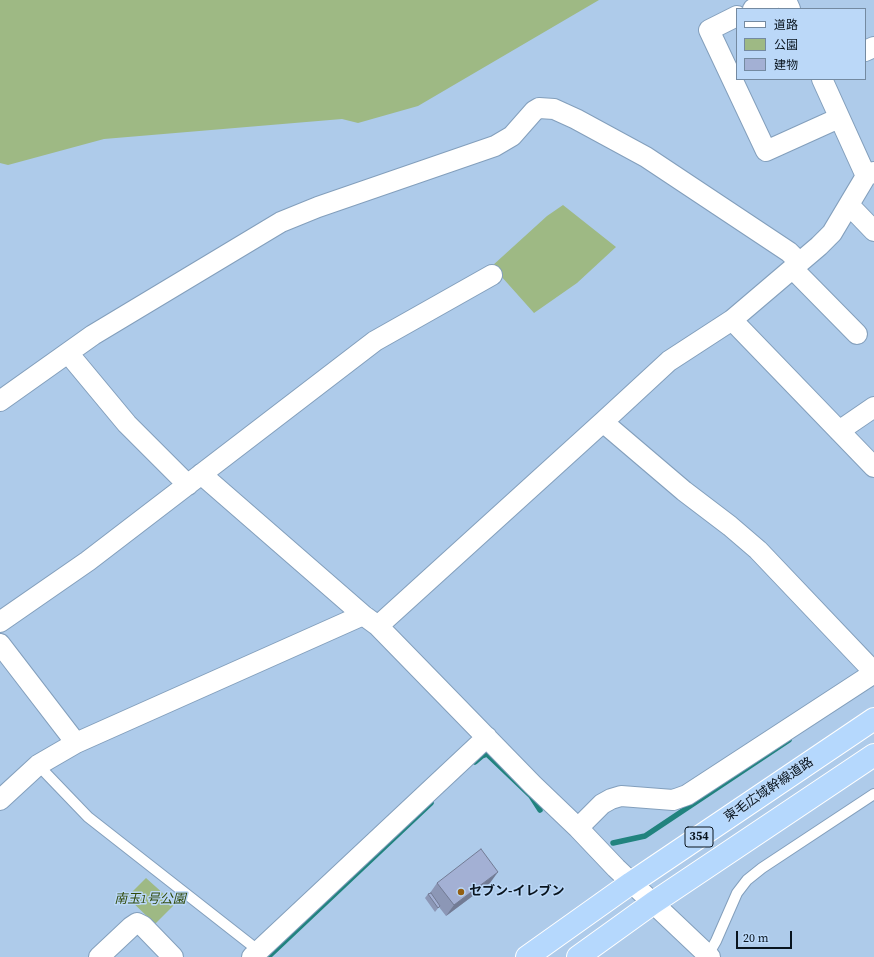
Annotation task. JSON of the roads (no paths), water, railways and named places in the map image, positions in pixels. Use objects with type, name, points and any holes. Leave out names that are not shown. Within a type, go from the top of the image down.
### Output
[{"type":"highway","name":"東毛広域幹線道路","points":[[527,957],[631,883],[874,719]]},
{"type":"highway","name":"354","points":[[578,957],[653,903],[874,755]]},
{"type":"street","points":[[755,8],[772,0]]},
{"type":"street","points":[[736,16],[709,30],[766,151],[840,118]]},
{"type":"street","points":[[0,800],[38,765],[76,743],[370,620],[604,421],[669,361],[732,320],[819,246],[832,233],[870,174],[840,118],[822,80]]},
{"type":"street","points":[[0,401],[93,335],[281,222],[318,207],[494,146],[512,136],[538,108],[554,109],[576,118],[646,157],[789,252],[796,265],[857,334]]},
{"type":"street","points":[[849,205],[874,231]]},
{"type":"street","points":[[0,622],[88,561],[375,342],[492,275]]},
{"type":"street","points":[[732,320],[874,467]]},
{"type":"street","points":[[68,353],[127,424],[370,620],[631,883],[709,956]]},
{"type":"street","points":[[839,431],[874,407]]},
{"type":"street","points":[[578,828],[602,804],[611,799],[621,796],[673,800],[687,795],[874,672],[758,550],[730,526],[684,491],[610,428],[604,421]]},
{"type":"street","points":[[0,644],[76,743]]},
{"type":"street","points":[[256,954],[487,737]]},
{"type":"street","points":[[100,957],[131,927],[137,924],[143,926],[173,957]]},
{"type":"lane","points":[[38,765],[88,817],[256,954]]},
{"type":"lane","points":[[709,956],[737,893],[747,880],[762,868],[874,794]]},
{"type":"waterway","points":[[613,843],[645,836],[789,740]]},
{"type":"waterway","points":[[475,762],[487,754],[531,796],[540,810]]},
{"type":"waterway","points":[[268,957],[431,803]]},
{"type":"place","name":"セブン-イレブン","points":[[461,892]]},
{"type":"park label","name":"南玉1号公園","points":[[150,900]]}]
